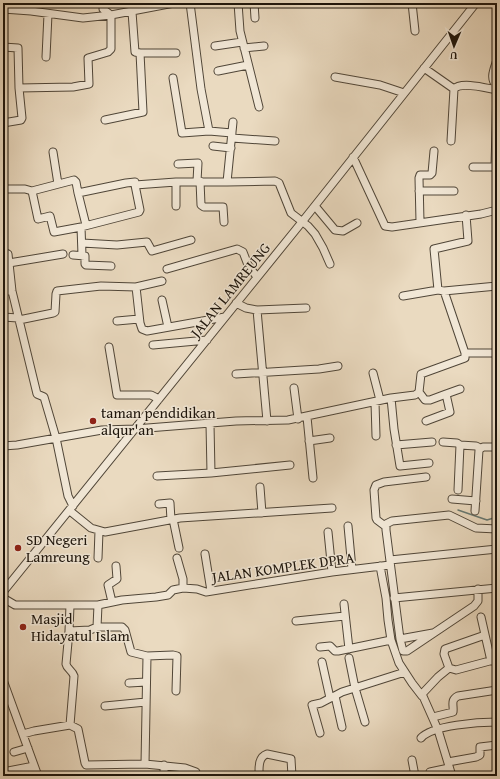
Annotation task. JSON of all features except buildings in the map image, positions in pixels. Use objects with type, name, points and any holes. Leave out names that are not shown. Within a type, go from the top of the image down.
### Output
[{"type":"street","points":[[31,3],[31,11]]},
{"type":"street","points":[[19,88],[73,87],[89,84],[88,58],[111,50],[111,16],[103,8],[104,3]]},
{"type":"street","points":[[3,9],[83,18],[111,16],[174,3]]},
{"type":"street","points":[[190,3],[201,88],[209,131]]},
{"type":"street","points":[[238,3],[240,31],[259,107]]},
{"type":"street","points":[[254,3],[256,18]]},
{"type":"street","points":[[412,3],[414,31]]},
{"type":"street","name":"JALAN LAMREUNG","points":[[3,592],[315,206],[476,3]]},
{"type":"street","points":[[132,12],[135,52],[176,52]]},
{"type":"street","points":[[46,57],[48,14]]},
{"type":"street","points":[[214,46],[264,46]]},
{"type":"street","points":[[3,47],[18,48],[19,88],[22,119],[17,122],[3,123]]},
{"type":"street","points":[[105,120],[143,112],[140,53]]},
{"type":"street","points":[[473,167],[496,167],[497,86],[494,83],[493,78],[497,60]]},
{"type":"street","points":[[218,71],[248,65]]},
{"type":"street","points":[[424,68],[454,89]]},
{"type":"street","points":[[335,77],[380,85],[404,94]]},
{"type":"street","points":[[173,78],[181,132],[209,131],[232,136],[275,141]]},
{"type":"street","points":[[451,141],[454,89],[458,85],[461,85],[497,90]]},
{"type":"street","points":[[227,182],[233,122]]},
{"type":"street","points":[[213,146],[231,148]]},
{"type":"street","points":[[420,222],[420,176],[430,175],[432,173],[434,151]]},
{"type":"street","points":[[53,152],[58,184]]},
{"type":"street","points":[[353,157],[368,185],[385,226],[392,227],[481,214],[497,210]]},
{"type":"street","points":[[178,164],[198,162],[198,181],[201,205],[204,207],[223,207],[224,222]]},
{"type":"street","points":[[3,189],[25,188],[32,190],[74,180],[76,182],[83,226],[82,255],[85,256],[85,264],[111,266]]},
{"type":"street","points":[[135,186],[198,181],[277,182],[291,213],[308,226],[319,240],[330,264]]},
{"type":"street","points":[[32,190],[38,219],[50,216],[54,232],[139,212],[140,210],[135,182],[78,193]]},
{"type":"street","points":[[176,182],[176,206]]},
{"type":"street","points":[[419,190],[454,190]]},
{"type":"street","points":[[315,206],[335,230],[343,231],[357,223]]},
{"type":"street","points":[[463,358],[441,290],[434,249],[436,247],[468,241],[466,215]]},
{"type":"street","points":[[82,243],[117,245],[147,242],[152,251],[190,240]]},
{"type":"street","points":[[167,269],[237,249],[242,252],[248,265],[257,278]]},
{"type":"street","points":[[3,252],[8,254],[6,264],[37,394],[44,397],[56,438],[71,509],[91,528],[105,532],[207,515],[332,508]]},
{"type":"street","points":[[6,264],[63,254]]},
{"type":"street","points":[[73,254],[82,255]]},
{"type":"street","points":[[3,317],[19,319],[53,313],[55,312],[57,291],[101,286],[136,287],[162,281]]},
{"type":"street","points":[[403,296],[441,290],[497,286]]},
{"type":"street","points":[[136,287],[139,319],[141,327],[145,330],[225,317]]},
{"type":"street","points":[[3,291],[12,291]]},
{"type":"street","points":[[162,300],[168,327]]},
{"type":"street","points":[[236,303],[246,308],[257,310],[306,308]]},
{"type":"street","points":[[257,310],[267,421]]},
{"type":"street","points":[[117,321],[139,319]]},
{"type":"street","points":[[153,345],[207,340]]},
{"type":"street","points":[[109,347],[117,395],[151,395],[160,399]]},
{"type":"street","points":[[460,389],[430,400],[425,400],[419,392],[421,374],[463,358],[497,353]]},
{"type":"street","points":[[236,374],[319,369],[338,366]]},
{"type":"street","points":[[373,373],[378,401],[376,436]]},
{"type":"street","points":[[294,388],[298,419]]},
{"type":"street","points":[[3,446],[17,445],[102,430],[210,424],[232,421],[298,419],[391,398],[415,395],[419,392]]},
{"type":"street","points":[[426,420],[450,412],[446,394]]},
{"type":"street","points":[[391,398],[396,445],[400,466],[429,463]]},
{"type":"street","points":[[3,405],[3,410]]},
{"type":"street","points":[[307,417],[314,478]]},
{"type":"street","points":[[210,424],[211,473]]},
{"type":"street","points":[[309,441],[330,438]]},
{"type":"street","points":[[396,445],[432,442]]},
{"type":"street","points":[[443,442],[457,443],[460,445],[480,448],[497,447]]},
{"type":"street","points":[[458,490],[460,445]]},
{"type":"street","points":[[475,511],[480,448]]},
{"type":"street","points":[[157,476],[211,473],[290,465]]},
{"type":"street","points":[[426,477],[384,482],[376,486],[374,490],[376,518],[385,526],[402,650],[406,652],[474,606],[478,601],[478,589]]},
{"type":"street","points":[[260,486],[262,513]]},
{"type":"street","points":[[452,499],[476,501]]},
{"type":"street","points":[[159,504],[170,503],[178,548]]},
{"type":"street","points":[[385,526],[387,522],[392,521],[449,515],[476,528],[497,529]]},
{"type":"street","points":[[348,526],[352,569]]},
{"type":"street","points":[[98,558],[99,531]]},
{"type":"street","points":[[328,532],[332,572]]},
{"type":"street","name":"JALAN KOMPLEK DPRA","points":[[183,588],[197,589],[206,592],[380,566],[390,563],[497,549]]},
{"type":"street","points":[[206,554],[211,591]]},
{"type":"street","points":[[3,598],[15,605],[98,605],[168,595],[173,590],[183,588],[177,558]]},
{"type":"street","points":[[112,602],[108,585],[117,579],[116,566]]},
{"type":"street","points":[[380,566],[386,598],[388,620],[399,663],[422,696],[433,717],[452,776]]},
{"type":"street","points":[[3,582],[13,580]]},
{"type":"street","points":[[394,598],[497,588]]},
{"type":"street","points":[[344,604],[349,649]]},
{"type":"street","points":[[70,605],[66,664],[73,672],[74,676],[70,725]]},
{"type":"street","points":[[97,626],[98,605]]},
{"type":"street","points":[[296,621],[345,616]]},
{"type":"street","points":[[449,668],[456,670],[494,660],[485,635],[481,617]]},
{"type":"street","points":[[69,631],[90,630],[97,626],[122,627],[125,630],[131,652],[146,656],[177,656],[176,691]]},
{"type":"street","points":[[400,639],[437,632]]},
{"type":"street","points":[[449,668],[444,654],[445,649],[485,635]]},
{"type":"street","points":[[320,647],[330,646],[335,651],[392,640]]},
{"type":"street","points":[[145,764],[146,656]]},
{"type":"street","points":[[349,658],[355,688],[365,722]]},
{"type":"street","points":[[322,662],[342,727]]},
{"type":"street","points":[[422,696],[424,691],[449,668]]},
{"type":"street","points":[[320,732],[312,705],[321,703],[355,688],[405,672]]},
{"type":"street","points":[[3,680],[38,776]]},
{"type":"street","points":[[129,683],[146,682]]},
{"type":"street","points":[[433,717],[453,712],[452,702],[454,698],[458,696],[497,690]]},
{"type":"street","points":[[105,706],[146,702]]},
{"type":"street","points":[[421,738],[425,734],[438,730],[479,722],[497,722]]},
{"type":"street","points":[[23,734],[70,725],[78,729],[86,765],[164,765],[191,770],[196,772],[197,776]]},
{"type":"street","points":[[430,772],[480,755],[480,747],[497,745]]},
{"type":"street","points":[[14,752],[28,748]]},
{"type":"street","points":[[258,776],[260,759],[263,755],[267,754],[292,759],[292,776]]},
{"type":"street","points":[[412,760],[415,776]]},
{"type":"street","points":[[164,765],[164,776]]},
{"type":"street","points":[[3,772],[34,766]]},
{"type":"waterway","points":[[458,510],[487,520],[497,517]]},
{"type":"place","name":"taman pendidikan alqur'an","points":[[93,421]]},
{"type":"place","name":"SD Negeri Lamreung","points":[[18,548]]},
{"type":"place","name":"Masjid Hidayatul Islam","points":[[23,627]]}]
